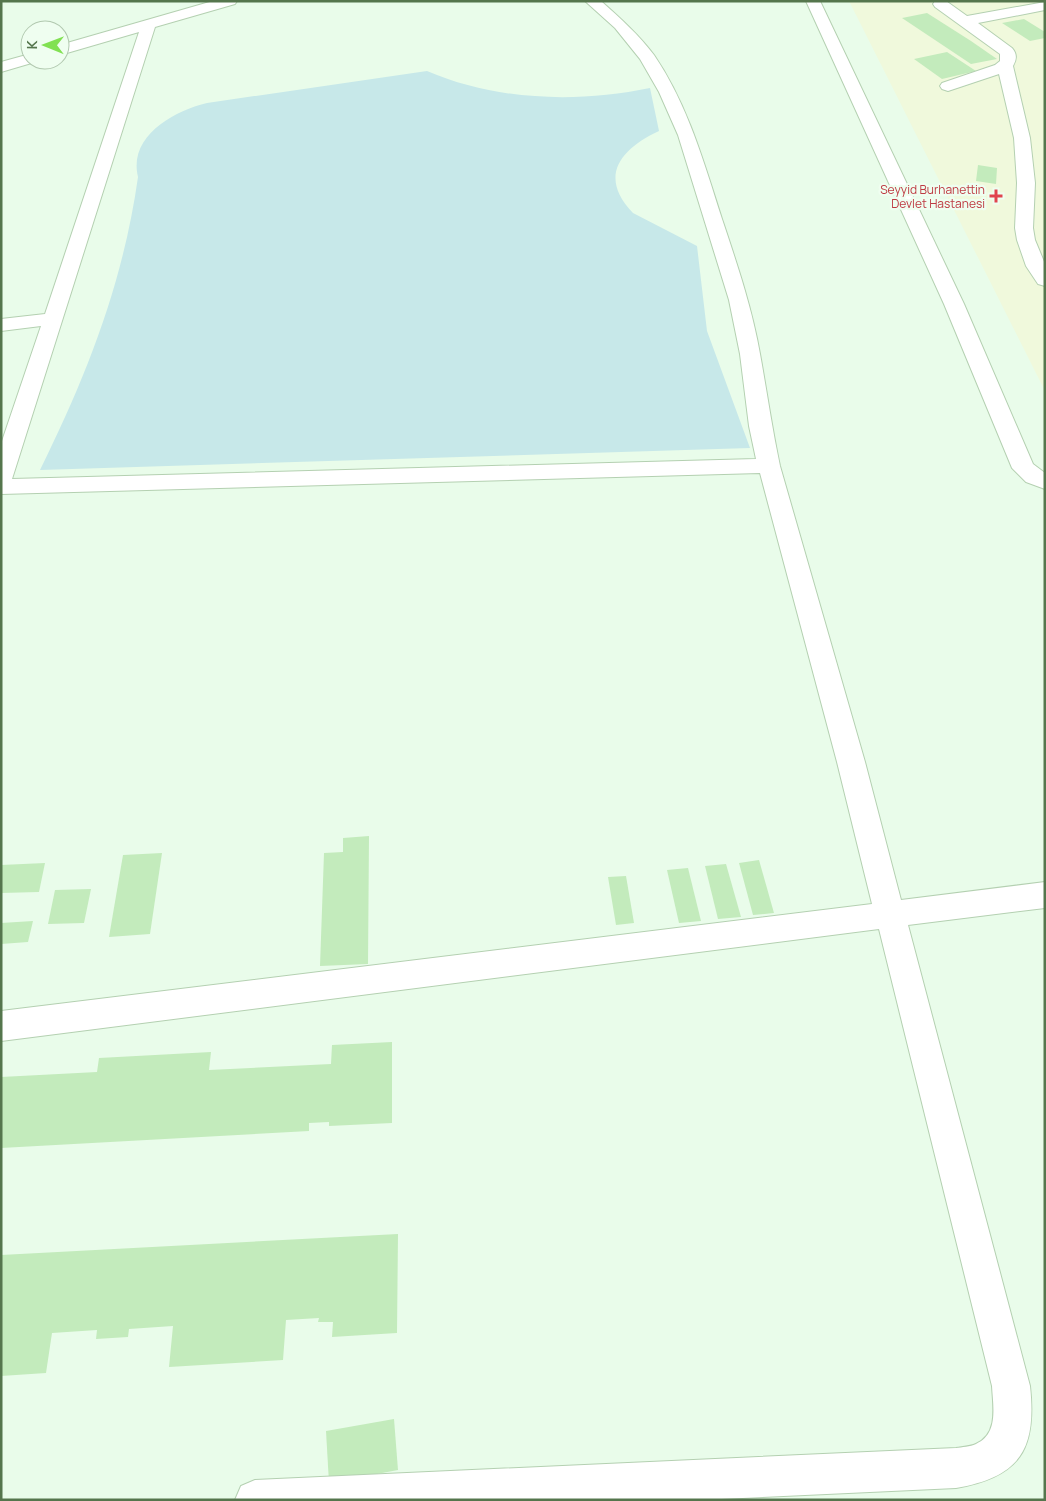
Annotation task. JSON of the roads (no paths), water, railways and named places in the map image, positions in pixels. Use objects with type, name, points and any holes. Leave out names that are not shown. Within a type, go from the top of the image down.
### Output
[{"type":"street","points":[[70,47],[230,1]]},
{"type":"street","points":[[254,1500],[956,1468],[982,1463],[993,1457],[1003,1447],[1011,1433],[1014,1409],[1011,1386],[819,642],[769,466],[760,426],[750,354],[739,300],[681,123],[661,80],[647,57],[620,25],[592,1]]},
{"type":"street","points":[[813,1],[932,256],[1023,468],[1034,477],[1045,482]]},
{"type":"street","points":[[940,4],[1007,51],[1009,57],[1004,66],[948,86]]},
{"type":"street","points":[[967,22],[1045,6]]},
{"type":"street","points":[[1,479],[149,24]]},
{"type":"street","points":[[1,67],[20,62]]},
{"type":"street","points":[[1004,66],[1014,97],[1022,138],[1026,240],[1036,266],[1045,280]]},
{"type":"street","points":[[1025,209],[1045,202]]},
{"type":"street","points":[[1025,209],[1045,212]]},
{"type":"street","points":[[1,325],[53,319]]},
{"type":"street","points":[[1,487],[769,466]]},
{"type":"street","points":[[1,1026],[1045,895]]},
{"type":"place","name":"Seyyid Burhanettin Devlet Hastanesi","points":[[996,196]]}]
